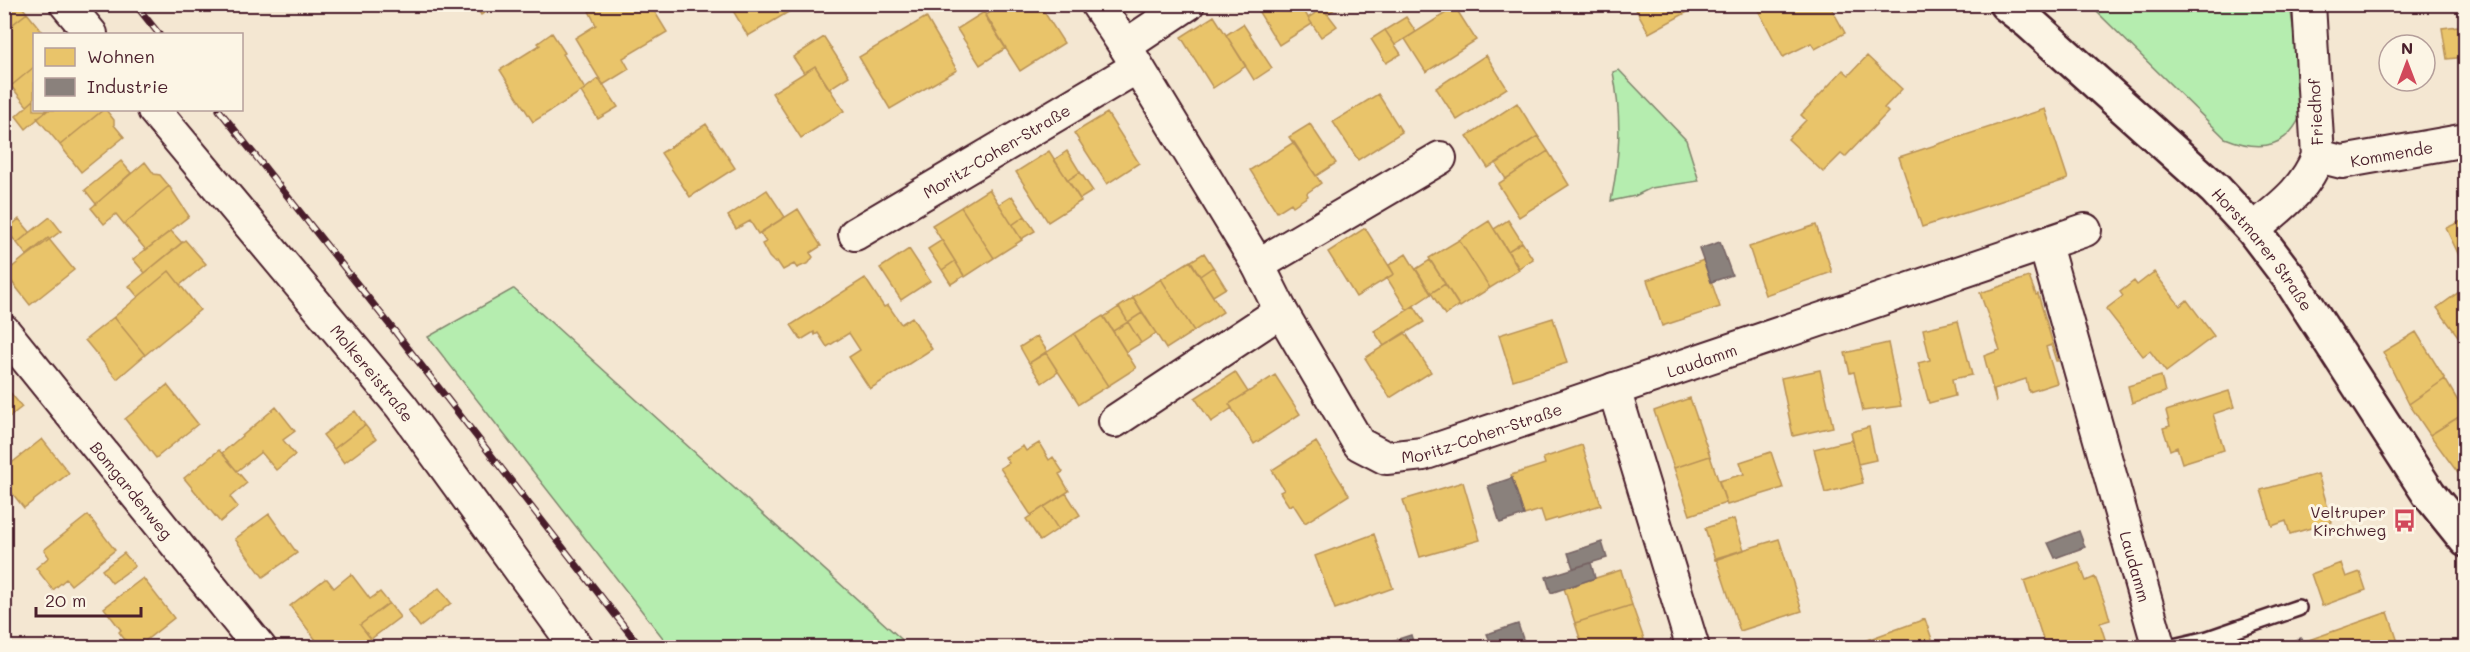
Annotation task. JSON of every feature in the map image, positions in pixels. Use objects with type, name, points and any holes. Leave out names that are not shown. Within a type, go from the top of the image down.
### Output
[{"type":"main road","name":"Horstmarer Straße","points":[[2007,4],[2215,189],[2253,230],[2288,276],[2429,494],[2466,540]]},
{"type":"street","points":[[66,4],[90,33]]},
{"type":"street","name":"Moritz-Cohen-Straße","points":[[1097,4],[1258,266],[1281,311],[1359,444],[1386,458],[1423,454],[1614,389]]},
{"type":"street","name":"Moritz-Cohen-Straße","points":[[855,234],[1131,56],[1188,4]]},
{"type":"street","name":"Friedhof","points":[[2253,230],[2292,197],[2311,174],[2318,156],[2309,4]]},
{"type":"street","name":"Molkereistraße","points":[[154,111],[401,406],[577,648]]},
{"type":"street","name":"Kommende","points":[[2318,156],[2342,162],[2466,140]]},
{"type":"street","points":[[1258,266],[1440,158]]},
{"type":"street","name":"Laudamm","points":[[1614,389],[2085,230]]},
{"type":"street","name":"Laudamm","points":[[2045,244],[2159,648]]},
{"type":"street","points":[[1115,421],[1281,311]]},
{"type":"street","name":"Bomgardenweg","points":[[4,331],[260,648]]},
{"type":"street","points":[[1614,389],[1693,648]]},
{"type":"lane","points":[[2169,648],[2208,639],[2298,609]]},
{"type":"green space","points":[[2117,4],[2290,5],[2304,107],[2298,121],[2283,139],[2273,144],[2251,145],[2225,138],[2097,12]]},
{"type":"green space","points":[[1619,70],[1686,140],[1699,181],[1651,188],[1635,196],[1611,201],[1619,137],[1618,105],[1613,72]]},
{"type":"green space","points":[[513,289],[910,647],[670,647],[428,337]]},
{"type":"building: Wohnen","points":[[4,4],[20,4],[27,13],[4,31]]},
{"type":"building: Wohnen","points":[[474,4],[498,4],[481,15]]},
{"type":"building: Wohnen","points":[[600,4],[650,4],[667,32],[623,58],[629,69],[603,85],[575,38],[596,25],[589,11]]},
{"type":"building: Wohnen","points":[[729,4],[802,4],[748,36]]},
{"type":"building: Wohnen","points":[[1003,4],[1039,4],[1064,43],[1020,71],[985,16]]},
{"type":"building: Wohnen","points":[[1254,4],[1300,4],[1312,24],[1279,45]]},
{"type":"building: Wohnen","points":[[1321,4],[1343,4],[1327,14]]},
{"type":"building: Wohnen","points":[[1633,4],[1702,4],[1649,33]]},
{"type":"building: Wohnen","points":[[1768,4],[1829,4],[1845,33],[1815,49],[1811,43],[1783,57],[1758,10]]},
{"type":"building: Wohnen","points":[[1455,7],[1476,40],[1426,72],[1405,39]]},
{"type":"building: Wohnen","points":[[1323,8],[1337,26],[1321,37],[1308,18]]},
{"type":"building: Wohnen","points":[[984,12],[1006,48],[980,65],[957,29]]},
{"type":"building: Wohnen","points":[[27,13],[43,33],[33,33],[33,68],[11,86],[4,78],[4,31]]},
{"type":"building: Wohnen","points":[[1214,16],[1246,66],[1213,88],[1181,37]]},
{"type":"building: Wohnen","points":[[926,17],[957,70],[890,109],[859,57]]},
{"type":"building: Wohnen","points":[[1406,17],[1416,32],[1395,45],[1385,30]]},
{"type":"building: Wohnen","points":[[1243,24],[1272,68],[1254,80],[1226,35]]},
{"type":"building: Wohnen","points":[[2466,25],[2466,57],[2447,59],[2442,28]]},
{"type":"building: Wohnen","points":[[1385,30],[1401,54],[1386,63],[1371,39]]},
{"type":"building: Wohnen","points":[[552,33],[585,89],[533,122],[500,70],[540,45],[538,43]]},
{"type":"building: Wohnen","points":[[824,37],[849,76],[829,89],[815,66],[804,73],[793,57]]},
{"type":"building: Wohnen","points":[[1486,55],[1507,88],[1457,120],[1436,88]]},
{"type":"building: Wohnen","points":[[1867,56],[1902,89],[1884,108],[1888,112],[1845,157],[1841,154],[1823,172],[1788,139],[1806,120],[1801,115],[1843,70],[1849,75]]},
{"type":"building: Wohnen","points":[[815,66],[844,111],[801,138],[772,93]]},
{"type":"building: Wohnen","points":[[33,68],[33,101],[27,106],[11,86]]},
{"type":"building: Wohnen","points":[[599,78],[618,107],[598,119],[581,92]]},
{"type":"building: Wohnen","points":[[1378,94],[1402,132],[1358,160],[1333,122]]},
{"type":"building: Wohnen","points":[[33,101],[33,111],[47,111],[26,129],[16,116]]},
{"type":"building: Wohnen","points":[[1517,103],[1538,136],[1488,168],[1467,136]]},
{"type":"building: Wohnen","points":[[2045,109],[2068,179],[1922,227],[1899,157]]},
{"type":"building: Wohnen","points":[[47,111],[102,111],[60,145],[37,118]]},
{"type":"building: Wohnen","points":[[102,111],[107,111],[124,137],[81,172],[60,145]]},
{"type":"building: Wohnen","points":[[1107,113],[1139,163],[1107,184],[1074,133]]},
{"type":"building: Wohnen","points":[[706,124],[735,168],[690,197],[661,153]]},
{"type":"building: Wohnen","points":[[1310,124],[1336,163],[1316,176],[1289,137]]},
{"type":"building: Wohnen","points":[[1538,136],[1548,151],[1506,179],[1496,164]]},
{"type":"building: Wohnen","points":[[1294,142],[1321,183],[1293,206],[1291,203],[1277,212],[1250,170]]},
{"type":"building: Wohnen","points":[[1049,151],[1081,201],[1048,222],[1016,172]]},
{"type":"building: Wohnen","points":[[1067,151],[1080,172],[1068,180],[1054,160]]},
{"type":"building: Wohnen","points":[[1548,151],[1569,185],[1519,217],[1498,184]]},
{"type":"building: Wohnen","points":[[121,161],[131,173],[96,204],[85,190]]},
{"type":"building: Wohnen","points":[[145,162],[154,174],[160,175],[169,186],[124,224],[116,214],[104,224],[91,208]]},
{"type":"building: Wohnen","points":[[1080,172],[1093,191],[1080,199],[1068,180]]},
{"type":"building: Wohnen","points":[[169,186],[189,216],[146,250],[124,224]]},
{"type":"building: Wohnen","points":[[989,189],[1022,240],[994,258],[961,207]]},
{"type":"building: Wohnen","points":[[767,190],[785,217],[758,234],[750,221],[736,229],[728,216]]},
{"type":"building: Wohnen","points":[[1012,196],[1025,216],[1012,225],[999,204]]},
{"type":"building: Wohnen","points":[[961,207],[994,258],[965,277],[932,225]]},
{"type":"building: Wohnen","points":[[798,209],[821,246],[810,253],[813,257],[809,263],[797,268],[794,264],[783,270],[777,261],[775,263],[769,257],[762,244],[766,242],[760,233]]},
{"type":"building: Wohnen","points":[[1025,216],[1035,231],[1021,239],[1012,225]]},
{"type":"building: Wohnen","points":[[50,217],[61,231],[27,256],[17,243]]},
{"type":"building: Wohnen","points":[[19,219],[30,232],[17,243],[6,230]]},
{"type":"building: Wohnen","points":[[2466,219],[2466,270],[2446,228]]},
{"type":"building: Wohnen","points":[[1508,220],[1522,242],[1508,251],[1494,229]]},
{"type":"building: Wohnen","points":[[1489,221],[1519,270],[1490,288],[1459,240]]},
{"type":"building: Wohnen","points":[[1816,225],[1832,272],[1765,295],[1749,247]]},
{"type":"building: Wohnen","points":[[1365,228],[1394,274],[1356,297],[1328,252]]},
{"type":"building: Wohnen","points":[[171,231],[182,243],[145,273],[133,259]]},
{"type":"building: Wohnen","points":[[48,238],[74,270],[30,305],[5,273]]},
{"type":"building: Wohnen","points":[[185,240],[206,264],[180,285],[169,271],[138,297],[129,286]]},
{"type":"building: Wohnen","points":[[942,240],[955,261],[942,270],[928,249]]},
{"type":"building: Wohnen","points":[[1459,240],[1490,288],[1460,307],[1429,258]]},
{"type":"building: Wohnen","points":[[1522,242],[1533,259],[1519,268],[1508,251]]},
{"type":"building: Wohnen","points":[[909,249],[930,281],[901,300],[880,268]]},
{"type":"building: Wohnen","points":[[1204,253],[1213,267],[1200,276],[1191,261]]},
{"type":"building: Wohnen","points":[[1406,254],[1431,294],[1407,310],[1387,278],[1394,274],[1389,265]]},
{"type":"building: Wohnen","points":[[1430,260],[1445,284],[1431,293],[1416,269]]},
{"type":"building: Wohnen","points":[[1704,260],[1720,307],[1662,326],[1647,280]]},
{"type":"building: Wohnen","points":[[955,261],[964,276],[951,284],[942,270]]},
{"type":"building: Wohnen","points":[[1190,261],[1223,312],[1194,331],[1161,279]]},
{"type":"building: Wohnen","points":[[1213,267],[1226,288],[1213,296],[1200,276]]},
{"type":"building: Wohnen","points":[[169,271],[200,310],[145,355],[114,317]]},
{"type":"building: Wohnen","points":[[2154,272],[2180,306],[2187,300],[2214,336],[2166,372],[2150,351],[2143,356],[2106,309],[2123,296],[2120,292],[2134,281],[2137,285]]},
{"type":"building: Wohnen","points":[[2029,277],[2036,295],[2038,294],[2058,361],[2056,361],[2051,345],[2046,347],[2057,383],[2029,392],[2026,379],[1994,389],[1996,402],[1984,356],[2000,350],[1980,293]]},
{"type":"building: Wohnen","points":[[865,278],[884,307],[888,305],[901,324],[912,317],[932,349],[870,389],[849,357],[860,350],[849,333],[827,347],[818,333],[815,335],[814,332],[801,340],[791,325]]},
{"type":"building: Wohnen","points":[[1161,279],[1194,331],[1166,349],[1133,297]]},
{"type":"building: Wohnen","points":[[1445,284],[1459,306],[1445,315],[1431,293]]},
{"type":"building: Wohnen","points":[[2466,287],[2466,347],[2437,308]]},
{"type":"building: Wohnen","points":[[1133,298],[1142,313],[1128,322],[1119,307]]},
{"type":"building: Wohnen","points":[[1414,306],[1424,322],[1384,346],[1374,331]]},
{"type":"building: Wohnen","points":[[1119,307],[1128,322],[1113,331],[1104,317]]},
{"type":"building: Wohnen","points":[[1142,313],[1156,333],[1141,343],[1128,322]]},
{"type":"building: Wohnen","points":[[1103,316],[1136,368],[1108,386],[1074,334]]},
{"type":"building: Wohnen","points":[[114,317],[145,355],[117,379],[85,340]]},
{"type":"building: Wohnen","points":[[1553,318],[1567,363],[1513,380],[1499,335]]},
{"type":"building: Wohnen","points":[[1958,321],[1972,375],[1952,379],[1955,396],[1929,403],[1918,363],[1930,360],[1923,329]]},
{"type":"building: Wohnen","points":[[1128,322],[1141,343],[1126,352],[1113,331]]},
{"type":"building: Wohnen","points":[[1405,332],[1431,372],[1390,398],[1365,358]]},
{"type":"building: Wohnen","points":[[2416,332],[2445,379],[2409,404],[2383,352]]},
{"type":"building: Wohnen","points":[[1074,334],[1108,386],[1079,404],[1046,353]]},
{"type":"building: Wohnen","points":[[1037,336],[1047,351],[1029,363],[1020,347]]},
{"type":"building: Wohnen","points":[[1888,343],[1901,406],[1863,411],[1854,372],[1850,373],[1845,353]]},
{"type":"building: Wohnen","points":[[1046,353],[1058,372],[1042,383],[1029,363]]},
{"type":"building: Wohnen","points":[[1820,370],[1833,427],[1793,436],[1781,378]]},
{"type":"building: Wohnen","points":[[1235,372],[1248,392],[1229,404],[1232,408],[1211,422],[1195,398]]},
{"type":"building: Wohnen","points":[[1275,375],[1300,414],[1254,444],[1229,404]]},
{"type":"building: Wohnen","points":[[2161,376],[2165,392],[2132,403],[2128,386]]},
{"type":"building: Wohnen","points":[[2445,379],[2465,413],[2430,435],[2409,404]]},
{"type":"building: Wohnen","points":[[4,385],[22,407],[4,421]]},
{"type":"building: Wohnen","points":[[167,385],[198,424],[156,458],[125,419]]},
{"type":"building: Wohnen","points":[[2229,391],[2234,407],[2213,414],[2224,450],[2182,463],[2177,447],[2170,450],[2163,428],[2170,426],[2166,411]]},
{"type":"building: Wohnen","points":[[1690,398],[1710,456],[1674,468],[1654,411]]},
{"type":"building: Wohnen","points":[[276,407],[295,431],[283,440],[295,455],[276,470],[261,452],[237,471],[222,453]]},
{"type":"building: Wohnen","points":[[355,411],[365,425],[334,449],[323,435]]},
{"type":"building: Wohnen","points":[[2462,415],[2466,422],[2466,484],[2430,435]]},
{"type":"building: Wohnen","points":[[365,425],[376,439],[344,463],[334,449]]},
{"type":"building: Wohnen","points":[[1869,427],[1876,460],[1858,464],[1851,432]]},
{"type":"building: Wohnen","points":[[42,439],[69,473],[24,508],[4,483],[4,469]]},
{"type":"building: Wohnen","points":[[1852,440],[1863,483],[1825,493],[1814,449]]},
{"type":"building: Wohnen","points":[[1316,442],[1349,495],[1305,523],[1293,504],[1289,506],[1280,492],[1284,490],[1272,470]]},
{"type":"building: Wohnen","points":[[1039,443],[1049,460],[1053,457],[1063,472],[1059,474],[1069,491],[1031,515],[1000,468],[1009,463],[1005,457],[1023,446],[1026,451]]},
{"type":"building: Wohnen","points":[[1582,445],[1601,505],[1545,522],[1541,510],[1524,515],[1511,475],[1545,464],[1543,458]]},
{"type":"building: Wohnen","points":[[219,450],[247,483],[230,497],[238,507],[220,522],[184,478]]},
{"type":"building: Wohnen","points":[[1771,452],[1783,488],[1727,505],[1719,481],[1744,474],[1740,462]]},
{"type":"building: Wohnen","points":[[1710,456],[1726,503],[1690,515],[1674,468]]},
{"type":"building: Wohnen","points":[[2318,474],[2332,522],[2290,534],[2286,521],[2272,526],[2261,490]]},
{"type":"building: Wohnen","points":[[1463,482],[1480,540],[1420,557],[1403,500]]},
{"type":"building: Wohnen","points":[[1066,493],[1080,515],[1058,529],[1044,507]]},
{"type":"building: Wohnen","points":[[1044,507],[1058,529],[1040,541],[1026,519]]},
{"type":"building: Wohnen","points":[[269,514],[297,553],[263,577],[235,539]]},
{"type":"building: Wohnen","points":[[88,515],[115,550],[71,585],[66,579],[53,590],[36,568],[49,557],[44,550]]},
{"type":"building: Wohnen","points":[[1734,519],[1744,550],[1715,560],[1705,528]]},
{"type":"building: Wohnen","points":[[1374,534],[1393,588],[1335,609],[1315,556]]},
{"type":"building: Wohnen","points":[[1779,539],[1802,611],[1740,631],[1716,558]]},
{"type":"building: Wohnen","points":[[124,553],[135,566],[112,583],[102,570]]},
{"type":"building: Wohnen","points":[[2079,562],[2086,581],[2095,577],[2106,606],[2110,620],[2100,623],[2106,642],[2088,648],[2046,648],[2024,581]]},
{"type":"building: Wohnen","points":[[2341,563],[2346,577],[2360,572],[2366,590],[2322,606],[2311,574]]},
{"type":"building: Wohnen","points":[[1621,570],[1632,605],[1575,623],[1564,588]]},
{"type":"building: Wohnen","points":[[351,574],[370,599],[380,592],[389,603],[360,625],[371,639],[360,648],[322,648],[290,606],[325,579],[334,588]]},
{"type":"building: Wohnen","points":[[143,578],[174,618],[136,648],[131,648],[104,608]]},
{"type":"building: Wohnen","points":[[439,588],[451,603],[420,627],[408,611]]},
{"type":"building: Wohnen","points":[[389,603],[400,617],[371,639],[360,625]]},
{"type":"building: Wohnen","points":[[1632,605],[1644,639],[1619,648],[1583,648],[1575,623]]},
{"type":"building: Wohnen","points":[[2388,612],[2400,648],[2305,648],[2303,642]]},
{"type":"building: Wohnen","points":[[1925,619],[1935,648],[1867,648],[1864,641]]},
{"type":"building: Industrie","points":[[1720,242],[1732,275],[1711,282],[1699,249]]},
{"type":"building: Industrie","points":[[1512,478],[1524,515],[1500,523],[1488,486]]},
{"type":"building: Industrie","points":[[2079,531],[2085,547],[2055,558],[2048,543]]},
{"type":"building: Industrie","points":[[1602,542],[1607,558],[1573,568],[1568,553]]},
{"type":"building: Industrie","points":[[1591,563],[1595,578],[1551,593],[1546,577]]},
{"type":"building: Industrie","points":[[1518,624],[1526,648],[1493,648],[1487,634]]},
{"type":"building: Industrie","points":[[1411,635],[1415,648],[1394,648],[1392,641]]},
{"type":"building: Industrie","points":[[2301,638],[2305,648],[2288,648],[2287,643]]},
{"type":"railway","points":[[135,4],[158,33]]},
{"type":"railway","points":[[220,111],[641,648]]},
{"type":"place","name":"Veltruper Kirchweg","points":[[2404,520]]}]
